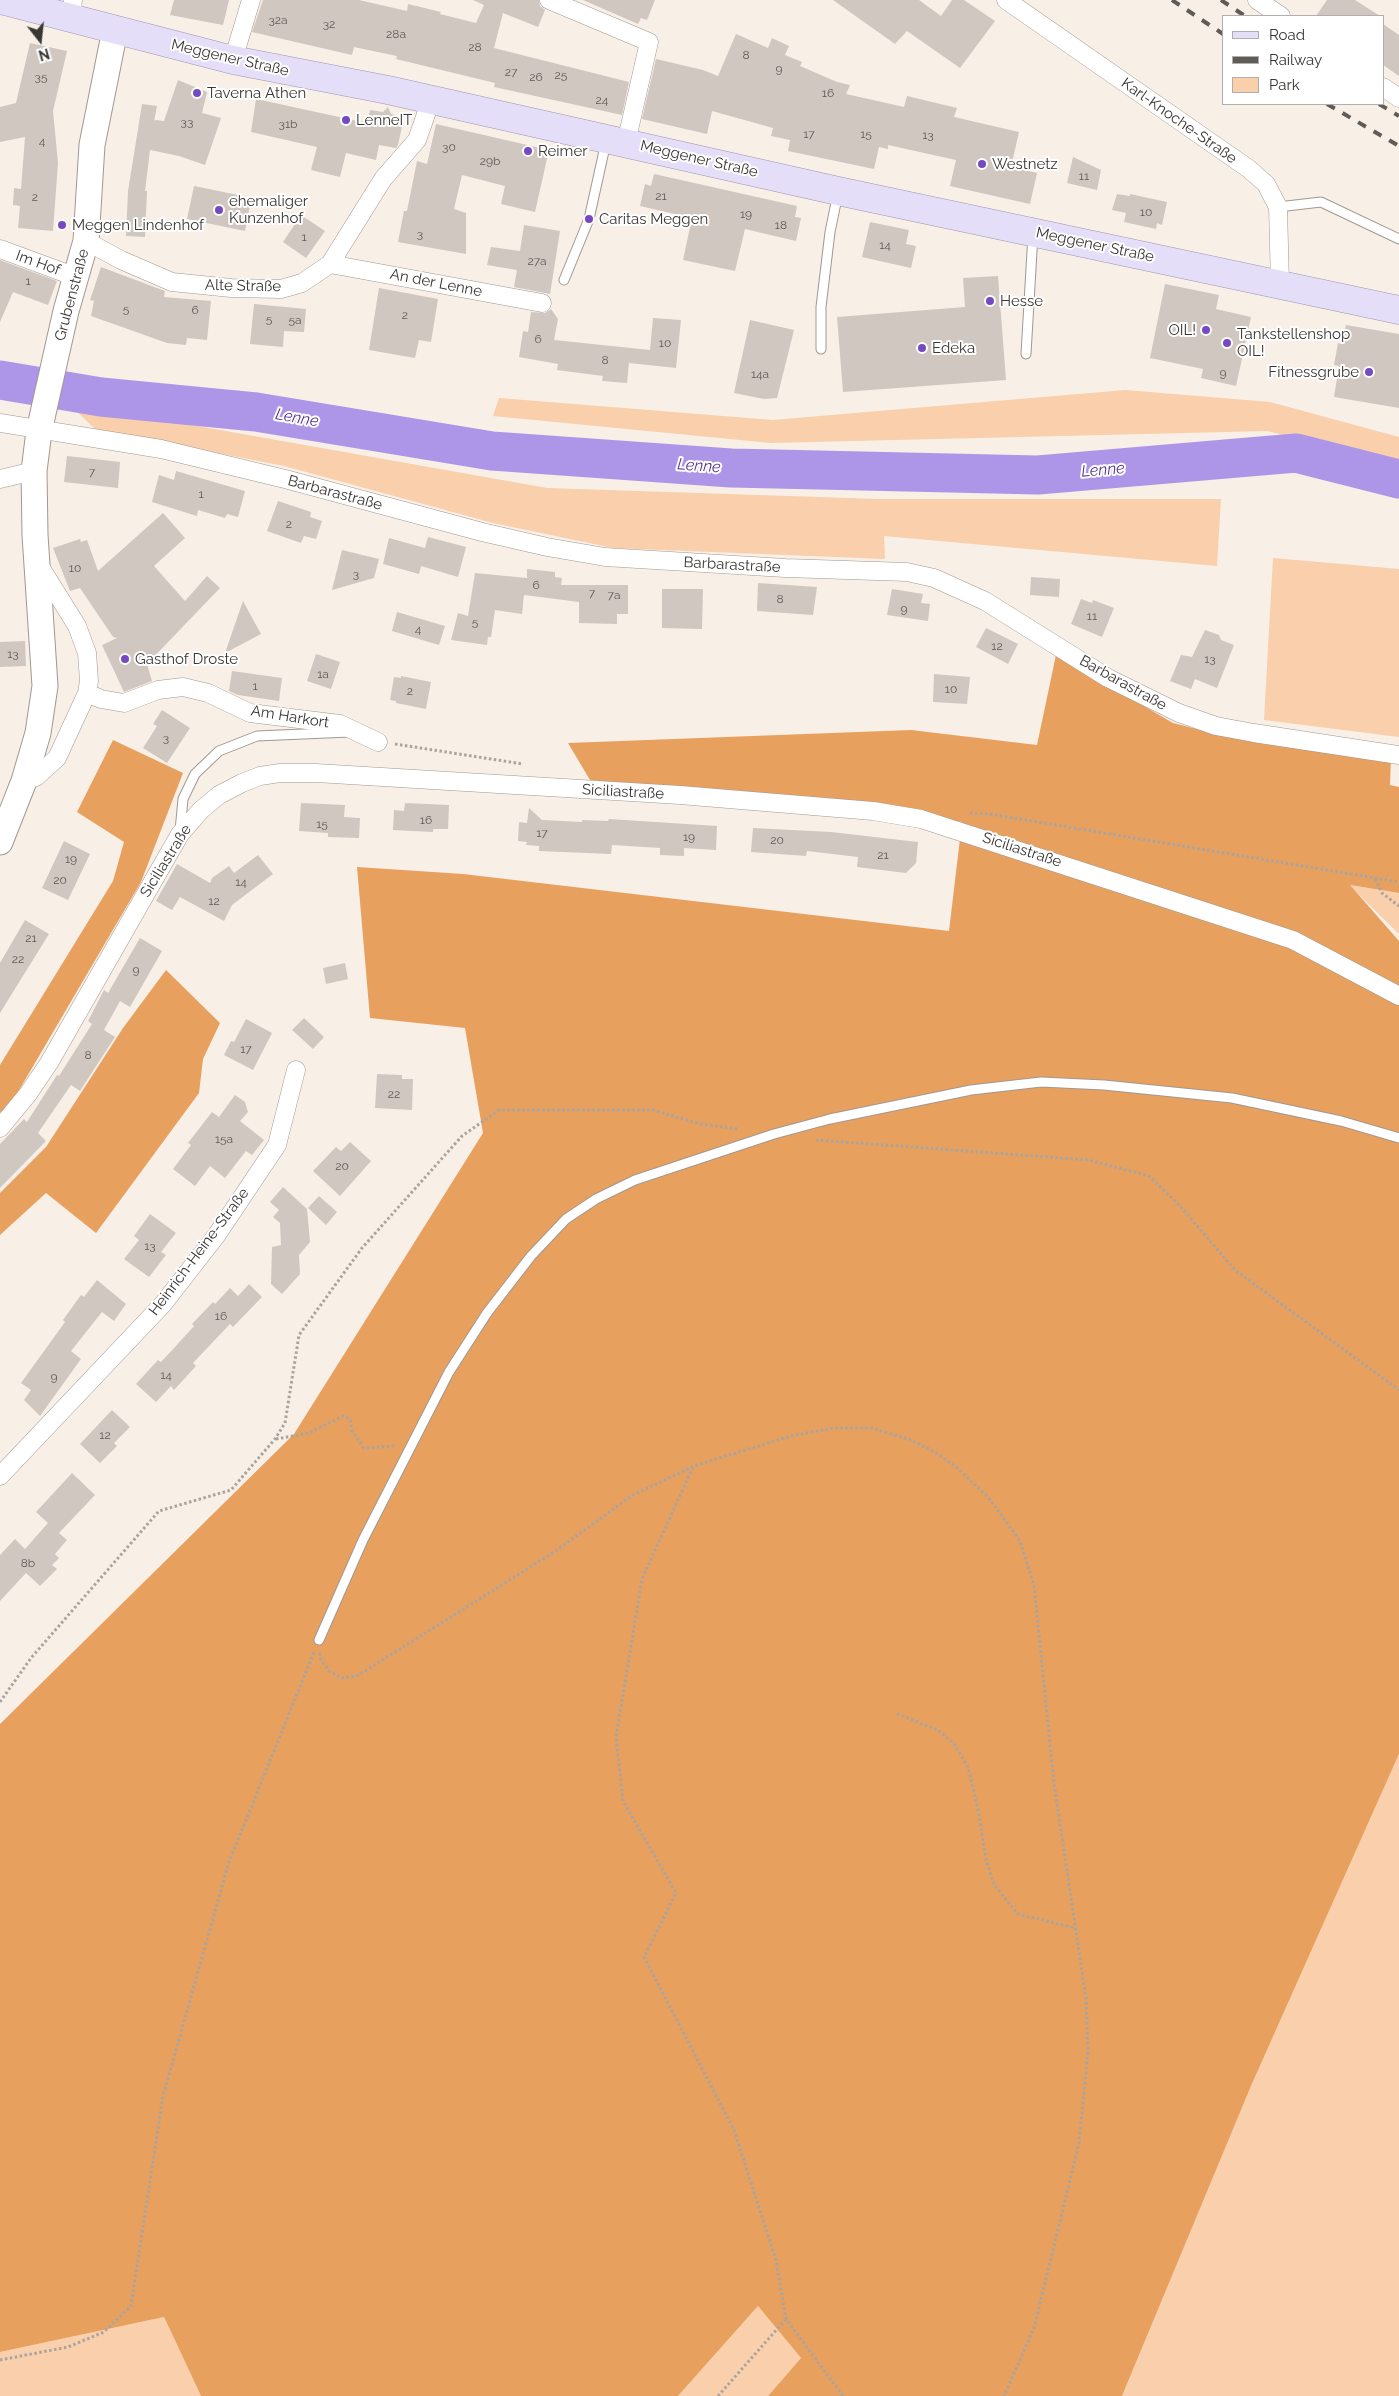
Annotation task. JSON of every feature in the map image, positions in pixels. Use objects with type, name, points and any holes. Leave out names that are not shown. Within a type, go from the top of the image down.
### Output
[{"type":"main road","name":"Meggener Straße","points":[[1,0],[72,9],[115,30],[233,60],[430,100],[838,191],[1399,310]]},
{"type":"main road","name":"Grubenstraße","points":[[0,842],[24,782],[38,733],[45,686],[36,560],[34,472],[39,427],[66,311],[86,241],[92,145],[115,30]]},
{"type":"street","points":[[233,60],[250,0]]},
{"type":"street","points":[[549,0],[649,42],[616,141]]},
{"type":"street","name":"Karl-Knoche-Straße","points":[[1006,0],[1249,169],[1266,184],[1278,207],[1280,284]]},
{"type":"street","points":[[1257,0],[1279,15]]},
{"type":"street","points":[[1384,87],[1399,98]]},
{"type":"street","name":"Alte Straße","points":[[86,241],[121,260],[172,282],[281,289],[302,283],[330,264],[383,179],[417,140],[430,100]]},
{"type":"street","name":"Im Hof","points":[[0,249],[76,277]]},
{"type":"street","name":"An der Lenne","points":[[330,264],[542,303]]},
{"type":"street","name":"Barbarastraße","points":[[0,423],[39,427],[161,450],[285,479],[482,532],[547,547],[605,557],[785,568],[907,572],[934,578],[985,601],[1108,678],[1179,713],[1216,726],[1244,732],[1399,755]]},
{"type":"street","points":[[0,479],[34,472]]},
{"type":"street","points":[[24,782],[36,777],[57,758],[87,693],[90,667],[77,626],[36,560]]},
{"type":"street","name":"Am Harkort","points":[[87,693],[101,699],[124,703],[158,690],[182,687],[208,693],[250,712],[340,724],[378,742]]},
{"type":"street","name":"Siciliastraße","points":[[0,1128],[49,1064],[180,834],[201,810],[218,795],[260,776],[280,773],[316,773],[680,795],[873,811],[921,818],[1293,940],[1399,996]]},
{"type":"street","name":"Heinrich-Heine-Straße","points":[[0,1476],[163,1304],[216,1236],[277,1145],[296,1070]]},
{"type":"lane","points":[[564,280],[589,219],[616,141]]},
{"type":"lane","points":[[821,349],[821,307],[830,232],[838,191]]},
{"type":"lane","points":[[1278,207],[1321,202],[1399,239]]},
{"type":"lane","points":[[1026,354],[1033,232]]},
{"type":"lane","points":[[180,834],[183,799],[195,774],[219,751],[257,736],[312,736],[359,732]]},
{"type":"lane","points":[[319,1640],[363,1540],[449,1372],[487,1313],[531,1256],[566,1219],[596,1199],[635,1180],[774,1134],[830,1119],[970,1090],[1041,1082],[1104,1085],[1232,1098],[1341,1121],[1399,1138]]},
{"type":"path","points":[[378,742],[531,766]]},
{"type":"path","points":[[962,813],[999,816],[1399,882]]},
{"type":"path","points":[[1375,878],[1382,893],[1399,906]]},
{"type":"path","points":[[0,1702],[31,1658],[159,1510],[231,1490],[275,1439],[285,1424],[300,1335],[369,1241],[462,1136],[499,1110],[654,1110],[700,1124],[774,1134]]},
{"type":"path","points":[[810,1139],[1088,1160],[1149,1176],[1180,1206],[1235,1270],[1399,1390]]},
{"type":"path","points":[[275,1439],[309,1434],[344,1416],[350,1419],[352,1431],[364,1448],[413,1444]]},
{"type":"path","points":[[319,1640],[320,1658],[329,1670],[342,1678],[358,1676],[554,1552],[633,1494],[694,1466],[791,1436],[833,1428],[871,1428],[909,1439],[935,1452],[956,1467],[988,1497],[1020,1541],[1034,1585],[1054,1783],[1086,1999],[1088,2051],[1079,2143],[1034,2328],[1004,2396]]},
{"type":"path","points":[[694,1466],[642,1579],[616,1737],[623,1801],[676,1893],[644,1957],[734,2130],[776,2260],[786,2319],[843,2396]]},
{"type":"path","points":[[0,2360],[68,2347],[104,2332],[131,2306],[163,2096],[184,2021],[229,1862],[319,1640]]},
{"type":"path","points":[[897,1714],[938,1730],[954,1744],[968,1767],[978,1809],[986,1859],[994,1885],[1018,1914],[1075,1928]]},
{"type":"path","points":[[718,2396],[786,2319]]},
{"type":"green space","points":[[1125,390],[1270,402],[1399,437],[1399,464],[1267,431],[771,443],[493,416],[499,398],[773,420]]},
{"type":"green space","points":[[68,403],[547,488],[879,499],[1221,499],[1217,566],[884,536],[885,559],[613,548],[493,523],[284,466],[95,429]]},
{"type":"green space","points":[[1273,558],[1399,569],[1399,737],[1264,720]]},
{"type":"green space","points":[[1349,885],[1399,893],[1399,934]]},
{"type":"green space","points":[[1399,1754],[1399,2396],[1122,2396],[1251,2086]]},
{"type":"green space","points":[[758,2306],[801,2358],[768,2396],[678,2396]]},
{"type":"green space","points":[[164,2317],[201,2396],[0,2396],[0,2352]]},
{"type":"shaded area","points":[[1056,655],[1173,723],[1212,733],[1391,757],[1390,785],[1399,787],[1399,893],[1350,885],[1399,941],[1399,1754],[1251,2086],[1122,2396],[768,2396],[801,2358],[758,2306],[678,2396],[201,2396],[164,2317],[0,2352],[0,1724],[294,1434],[483,1133],[465,1028],[370,1018],[357,867],[463,874],[949,931],[962,822],[590,780],[568,743],[911,730],[1037,745]]},
{"type":"shaded area","points":[[113,740],[183,773],[141,882],[15,1097],[0,1113],[0,1065],[113,881],[124,842],[77,812]]},
{"type":"shaded area","points":[[166,970],[220,1023],[203,1059],[199,1093],[96,1233],[46,1193],[0,1235],[0,1193],[46,1147],[123,1028]]},
{"type":"building","points":[[174,0],[229,0],[223,25],[170,15]]},
{"type":"building","points":[[263,0],[359,0],[407,11],[408,4],[476,23],[484,5],[473,0],[539,0],[540,6],[545,10],[538,27],[503,13],[494,48],[629,82],[622,115],[494,87],[495,83],[396,59],[397,56],[354,47],[352,55],[252,32]]},
{"type":"building","points":[[583,0],[655,0],[647,20],[641,18],[638,24]]},
{"type":"building","points":[[833,0],[919,0],[941,16],[952,0],[964,0],[995,21],[960,68],[907,31],[895,44]]},
{"type":"building","points":[[1327,0],[1355,0],[1378,15],[1317,15]]},
{"type":"building","points":[[1384,25],[1399,35],[1399,76],[1384,66]]},
{"type":"building","points":[[736,34],[768,48],[772,38],[789,46],[785,55],[802,62],[800,66],[837,82],[850,85],[846,94],[904,107],[907,96],[957,108],[954,117],[1019,132],[1011,167],[1037,173],[1030,204],[950,186],[956,160],[888,145],[888,149],[879,147],[874,169],[788,151],[790,140],[771,136],[773,128],[712,111],[707,134],[642,119],[656,59],[703,70],[718,76]]},
{"type":"building","points":[[30,43],[67,51],[53,111],[58,163],[53,231],[18,228],[20,206],[13,205],[14,188],[21,189],[25,137],[0,142],[0,107],[16,103]]},
{"type":"building","points":[[178,80],[207,92],[202,113],[221,118],[205,165],[179,156],[150,150],[145,191],[147,191],[145,237],[126,236],[128,191],[142,104],[157,106],[154,122],[155,120],[164,121]]},
{"type":"building","points":[[256,99],[367,123],[370,110],[383,112],[388,107],[391,114],[404,117],[398,145],[396,148],[379,145],[376,160],[346,153],[340,177],[311,170],[317,147],[251,132]]},
{"type":"building","points":[[436,124],[549,150],[535,212],[501,204],[505,186],[462,175],[454,209],[466,213],[466,254],[398,242],[404,211],[407,211],[417,161],[427,164]]},
{"type":"building","points":[[1073,157],[1101,170],[1097,190],[1067,183]]},
{"type":"building","points":[[654,174],[797,206],[795,217],[801,218],[796,241],[745,229],[735,271],[683,260],[692,218],[640,206],[645,184],[651,186]]},
{"type":"building","name":"ehemaliger Kunzenhof","points":[[194,186],[238,195],[237,197],[251,200],[245,231],[187,219]]},
{"type":"building","points":[[1117,194],[1130,196],[1130,194],[1167,202],[1162,225],[1157,223],[1156,229],[1124,222],[1126,213],[1112,210]]},
{"type":"building","points":[[301,215],[325,231],[306,258],[283,242]]},
{"type":"building","points":[[870,222],[909,230],[906,244],[916,246],[911,268],[862,257]]},
{"type":"building","points":[[524,225],[560,231],[550,294],[514,287],[517,270],[487,265],[491,247],[520,251]]},
{"type":"building","points":[[0,260],[57,281],[48,305],[13,292],[0,322]]},
{"type":"building","points":[[101,267],[165,291],[164,297],[211,301],[207,340],[187,338],[186,345],[167,343],[91,316],[94,301],[90,300]]},
{"type":"building","name":"Edeka","points":[[998,276],[1006,380],[843,392],[837,317],[965,307],[963,278]]},
{"type":"building","points":[[1165,284],[1219,295],[1216,309],[1251,317],[1236,386],[1201,378],[1203,369],[1150,358]]},
{"type":"building","points":[[379,288],[438,299],[431,342],[419,340],[415,358],[369,350]]},
{"type":"building","points":[[254,304],[306,309],[304,332],[284,331],[283,347],[250,344]]},
{"type":"building","points":[[551,309],[558,319],[554,340],[650,350],[653,318],[681,320],[676,368],[629,363],[627,383],[602,381],[603,376],[557,370],[558,364],[519,357],[523,331],[528,332],[531,312],[545,313]]},
{"type":"building","points":[[750,320],[794,330],[777,398],[764,399],[734,393]]},
{"type":"building","name":"Fitnessgrube","points":[[1346,325],[1399,334],[1399,408],[1334,397],[1339,366],[1334,365],[1338,343],[1342,344]]},
{"type":"building","points":[[67,456],[120,462],[118,488],[64,482]]},
{"type":"building","points":[[176,471],[245,491],[238,517],[227,514],[225,518],[198,510],[197,516],[152,502],[159,475],[174,480]]},
{"type":"building","points":[[278,501],[311,512],[310,517],[322,521],[316,539],[304,536],[301,543],[267,531]]},
{"type":"building","points":[[163,513],[185,538],[154,566],[185,601],[207,576],[220,588],[147,664],[152,681],[124,692],[102,645],[117,638],[113,637],[80,588],[70,591],[53,548],[80,539],[81,542],[87,540],[98,571]]},
{"type":"building","points":[[428,537],[466,547],[458,577],[421,566],[419,574],[383,564],[389,538],[425,548]]},
{"type":"building","points":[[342,550],[379,559],[374,578],[332,590]]},
{"type":"building","points":[[527,569],[555,572],[555,577],[562,578],[561,585],[628,585],[628,614],[617,614],[617,624],[579,623],[579,602],[524,595],[522,614],[495,610],[491,637],[488,637],[487,645],[451,640],[458,613],[468,616],[475,573],[527,578]]},
{"type":"building","points":[[1031,577],[1060,579],[1059,597],[1030,595]]},
{"type":"building","points":[[758,583],[817,587],[813,615],[757,611]]},
{"type":"building","points":[[662,589],[703,589],[702,629],[662,628]]},
{"type":"building","points":[[892,589],[923,594],[921,603],[930,604],[928,621],[887,615]]},
{"type":"building","points":[[1081,599],[1092,603],[1093,600],[1114,608],[1102,637],[1071,624]]},
{"type":"building","points":[[243,601],[261,634],[225,653]]},
{"type":"building","points":[[397,612],[445,626],[439,645],[392,631]]},
{"type":"building","points":[[986,628],[1018,644],[1008,664],[976,647]]},
{"type":"building","points":[[1205,630],[1219,635],[1221,640],[1234,645],[1217,688],[1195,679],[1191,689],[1170,681],[1181,655],[1192,657]]},
{"type":"building","points":[[25,641],[26,666],[0,667],[0,642]]},
{"type":"building","points":[[316,654],[340,662],[331,689],[307,681]]},
{"type":"building","points":[[232,671],[282,678],[279,701],[238,695],[229,691]]},
{"type":"building","points":[[934,674],[970,677],[967,704],[933,702]]},
{"type":"building","points":[[401,676],[431,682],[426,709],[390,700],[394,677],[401,678]]},
{"type":"building","points":[[162,710],[190,728],[167,763],[143,748],[157,726],[153,724]]},
{"type":"building","points":[[301,803],[345,805],[344,817],[360,818],[359,838],[328,837],[328,833],[299,831]]},
{"type":"building","points":[[405,803],[449,805],[448,829],[433,829],[433,832],[393,830],[394,810],[404,811]]},
{"type":"building","points":[[529,808],[542,820],[582,822],[582,820],[608,821],[609,819],[717,826],[716,850],[684,848],[684,856],[660,855],[660,848],[612,845],[611,854],[539,851],[539,846],[526,845],[527,842],[518,841],[519,822],[527,823]]},
{"type":"building","points":[[753,828],[831,832],[918,842],[916,863],[906,873],[857,867],[858,857],[807,851],[806,856],[751,852]]},
{"type":"building","points":[[64,841],[90,854],[68,900],[42,888]]},
{"type":"building","points":[[258,855],[273,874],[232,905],[224,921],[180,897],[172,910],[156,901],[177,864],[210,883],[212,878],[229,866],[234,873]]},
{"type":"building","points":[[25,920],[49,934],[0,1013],[0,963]]},
{"type":"building","points":[[140,938],[162,951],[130,1007],[120,1001],[104,1030],[115,1037],[80,1091],[71,1085],[38,1133],[46,1141],[0,1188],[0,1144],[24,1119],[27,1122],[57,1075],[59,1076],[92,1024],[88,1021],[104,990],[108,993]]},
{"type":"building","points":[[345,963],[348,979],[326,984],[323,968]]},
{"type":"building","points":[[304,1018],[324,1037],[313,1049],[292,1030]]},
{"type":"building","points":[[246,1019],[272,1033],[253,1070],[224,1055],[231,1041],[234,1042]]},
{"type":"building","points":[[377,1074],[402,1075],[402,1079],[413,1079],[412,1110],[375,1108]]},
{"type":"building","points":[[235,1095],[245,1102],[248,1112],[240,1121],[264,1140],[252,1155],[246,1151],[225,1178],[210,1166],[195,1186],[173,1169],[191,1145],[188,1143],[212,1112],[219,1117]]},
{"type":"building","points":[[350,1142],[371,1161],[340,1196],[313,1171],[336,1147],[341,1151]]},
{"type":"building","points":[[283,1187],[307,1209],[310,1242],[299,1255],[300,1274],[282,1294],[271,1284],[272,1247],[281,1245],[280,1223],[273,1217],[279,1210],[270,1202]]},
{"type":"building","points":[[319,1196],[337,1212],[326,1225],[308,1208]]},
{"type":"building","points":[[150,1214],[176,1233],[161,1252],[166,1255],[149,1277],[124,1259],[139,1240],[134,1236]]},
{"type":"building","points":[[97,1280],[126,1304],[114,1321],[102,1312],[71,1351],[81,1359],[40,1416],[24,1400],[31,1390],[21,1383],[65,1322],[63,1320],[81,1295],[84,1297]]},
{"type":"building","points":[[249,1284],[262,1297],[233,1327],[230,1324],[193,1363],[196,1366],[174,1390],[171,1386],[156,1402],[136,1384],[158,1360],[161,1362],[213,1302],[215,1304],[230,1288],[238,1296]]},
{"type":"building","points":[[112,1410],[130,1427],[114,1443],[117,1446],[100,1463],[80,1444]]},
{"type":"building","points":[[72,1473],[95,1495],[59,1533],[67,1540],[55,1554],[59,1558],[52,1565],[57,1569],[40,1586],[26,1573],[0,1601],[0,1555],[15,1539],[25,1549],[48,1523],[36,1512]]},
{"type":"waterway","name":"Lenne","points":[[0,380],[101,397],[256,412],[492,451],[731,468],[1038,475],[1296,453],[1399,479]]},
{"type":"railway","points":[[1172,0],[1222,33]]},
{"type":"railway","points":[[1221,0],[1244,15]]},
{"type":"railway","points":[[1329,105],[1399,146]]},
{"type":"railway","points":[[1381,105],[1399,116]]},
{"type":"place","name":"Taverna Athen","points":[[197,93]]},
{"type":"place","name":"LenneIT","points":[[346,120]]},
{"type":"place","name":"Reimer","points":[[528,151]]},
{"type":"place","name":"Westnetz","points":[[982,164]]},
{"type":"place","name":"ehemaliger Kunzenhof","points":[[219,210]]},
{"type":"place","name":"Caritas Meggen","points":[[589,219]]},
{"type":"place","name":"Meggen Lindenhof","points":[[62,225]]},
{"type":"place","name":"Hesse","points":[[990,301]]},
{"type":"place","name":"OIL!","points":[[1206,330]]},
{"type":"place","name":"Tankstellenshop OIL!","points":[[1227,343]]},
{"type":"place","name":"Edeka","points":[[922,348]]},
{"type":"place","name":"Fitnessgrube","points":[[1369,372]]},
{"type":"place","name":"Gasthof Droste","points":[[125,659]]}]
